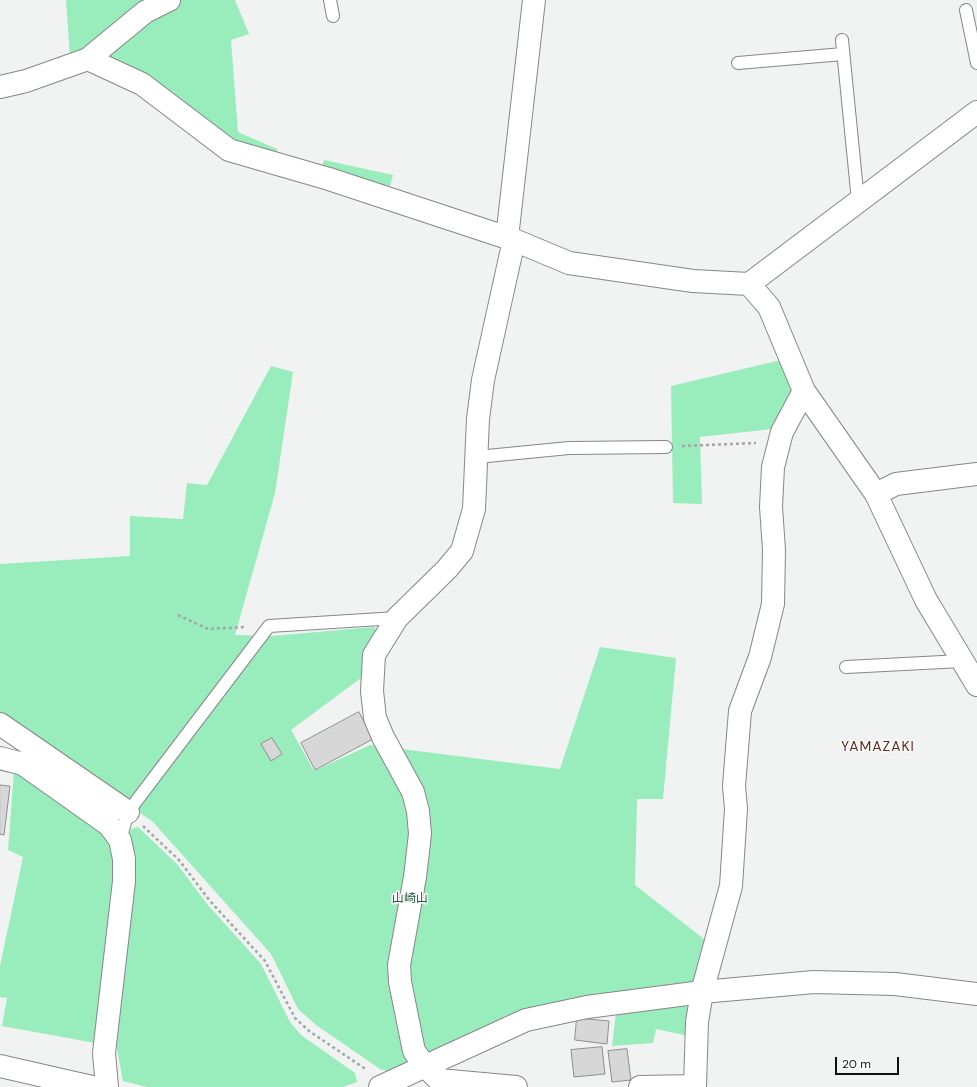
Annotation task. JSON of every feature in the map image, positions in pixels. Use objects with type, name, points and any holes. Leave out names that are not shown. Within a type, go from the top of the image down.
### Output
[{"type":"street","points":[[0,87],[26,81],[88,59],[145,12],[169,0]]},
{"type":"street","points":[[433,1077],[414,1051],[400,982],[399,965],[418,856],[420,834],[418,811],[413,792],[383,737],[375,718],[372,691],[374,655],[397,618],[447,569],[462,551],[474,509],[478,419],[483,380],[510,239],[534,0]]},
{"type":"street","points":[[88,59],[142,84],[229,150],[329,179],[510,239],[569,263],[693,281],[749,284],[977,112]]},
{"type":"street","points":[[749,284],[769,307],[804,391],[876,494],[926,600],[977,685]]},
{"type":"street","points":[[640,1087],[695,1087],[697,1022],[702,992],[731,886],[736,809],[734,786],[740,711],[760,657],[772,604],[774,550],[771,507],[772,474],[782,432],[804,391]]},
{"type":"street","points":[[876,494],[896,484],[977,474]]},
{"type":"street","points":[[0,724],[128,812]]},
{"type":"street","points":[[0,758],[23,764],[108,825],[120,840],[124,859],[124,881],[104,1053],[107,1087]]},
{"type":"street","points":[[433,1077],[526,1020],[587,1007],[702,992],[814,982],[895,984],[977,994]]},
{"type":"street","points":[[0,1066],[92,1087]]},
{"type":"street","points":[[389,1083],[433,1077],[516,1087]]},
{"type":"lane","points":[[330,0],[333,16]]},
{"type":"lane","points":[[966,10],[977,63]]},
{"type":"lane","points":[[842,40],[858,201]]},
{"type":"lane","points":[[738,63],[844,54]]},
{"type":"lane","points":[[477,457],[569,448],[666,447]]},
{"type":"lane","points":[[120,840],[128,812],[269,626],[397,618]]},
{"type":"lane","points":[[846,667],[962,661]]},
{"type":"path","points":[[666,447],[779,442]]},
{"type":"path","points":[[178,615],[208,629],[269,626]]},
{"type":"path","points":[[128,812],[179,860],[210,900],[264,961],[295,1018],[309,1031],[389,1083]]},
{"type":"green space","points":[[66,0],[235,0],[249,34],[231,40],[238,132],[277,149],[277,155],[322,167],[324,160],[393,175],[388,194],[229,142],[70,57]]},
{"type":"green space","points":[[781,360],[793,390],[772,429],[700,437],[702,504],[673,503],[671,386]]},
{"type":"green space","name":"山崎山","points":[[271,366],[293,372],[275,493],[235,635],[272,636],[374,627],[379,633],[363,658],[361,678],[291,730],[314,771],[370,745],[560,769],[600,647],[676,658],[663,799],[637,799],[635,885],[704,939],[698,977],[692,983],[580,997],[529,1008],[505,1016],[394,1073],[380,1069],[316,1025],[298,1009],[271,954],[153,822],[0,713],[0,564],[130,556],[130,516],[183,519],[187,483],[207,485]]},
{"type":"green space","points":[[14,770],[103,833],[114,857],[115,878],[95,1043],[2,1026],[7,998],[0,997],[0,966],[23,857],[8,850]]},
{"type":"green space","points":[[138,827],[177,864],[207,904],[261,964],[290,1022],[301,1035],[355,1073],[357,1082],[343,1087],[147,1087],[123,1081],[116,1044],[134,885],[128,838],[131,829]]},
{"type":"green space","points":[[684,1004],[689,1009],[688,1036],[656,1029],[653,1043],[612,1046],[616,1013]]},
{"type":"building","points":[[359,712],[373,739],[315,770],[301,743]]},
{"type":"building","points":[[272,738],[282,754],[271,761],[261,744]]},
{"type":"building","points":[[0,785],[10,786],[4,835],[0,834]]},
{"type":"building","points":[[577,1018],[609,1021],[607,1044],[575,1040]]},
{"type":"building","points":[[602,1047],[605,1074],[574,1077],[571,1050]]},
{"type":"building","points":[[627,1049],[631,1080],[612,1082],[608,1051]]},
{"type":"district","name":"YAMAZAKI","points":[[878,747]]}]
